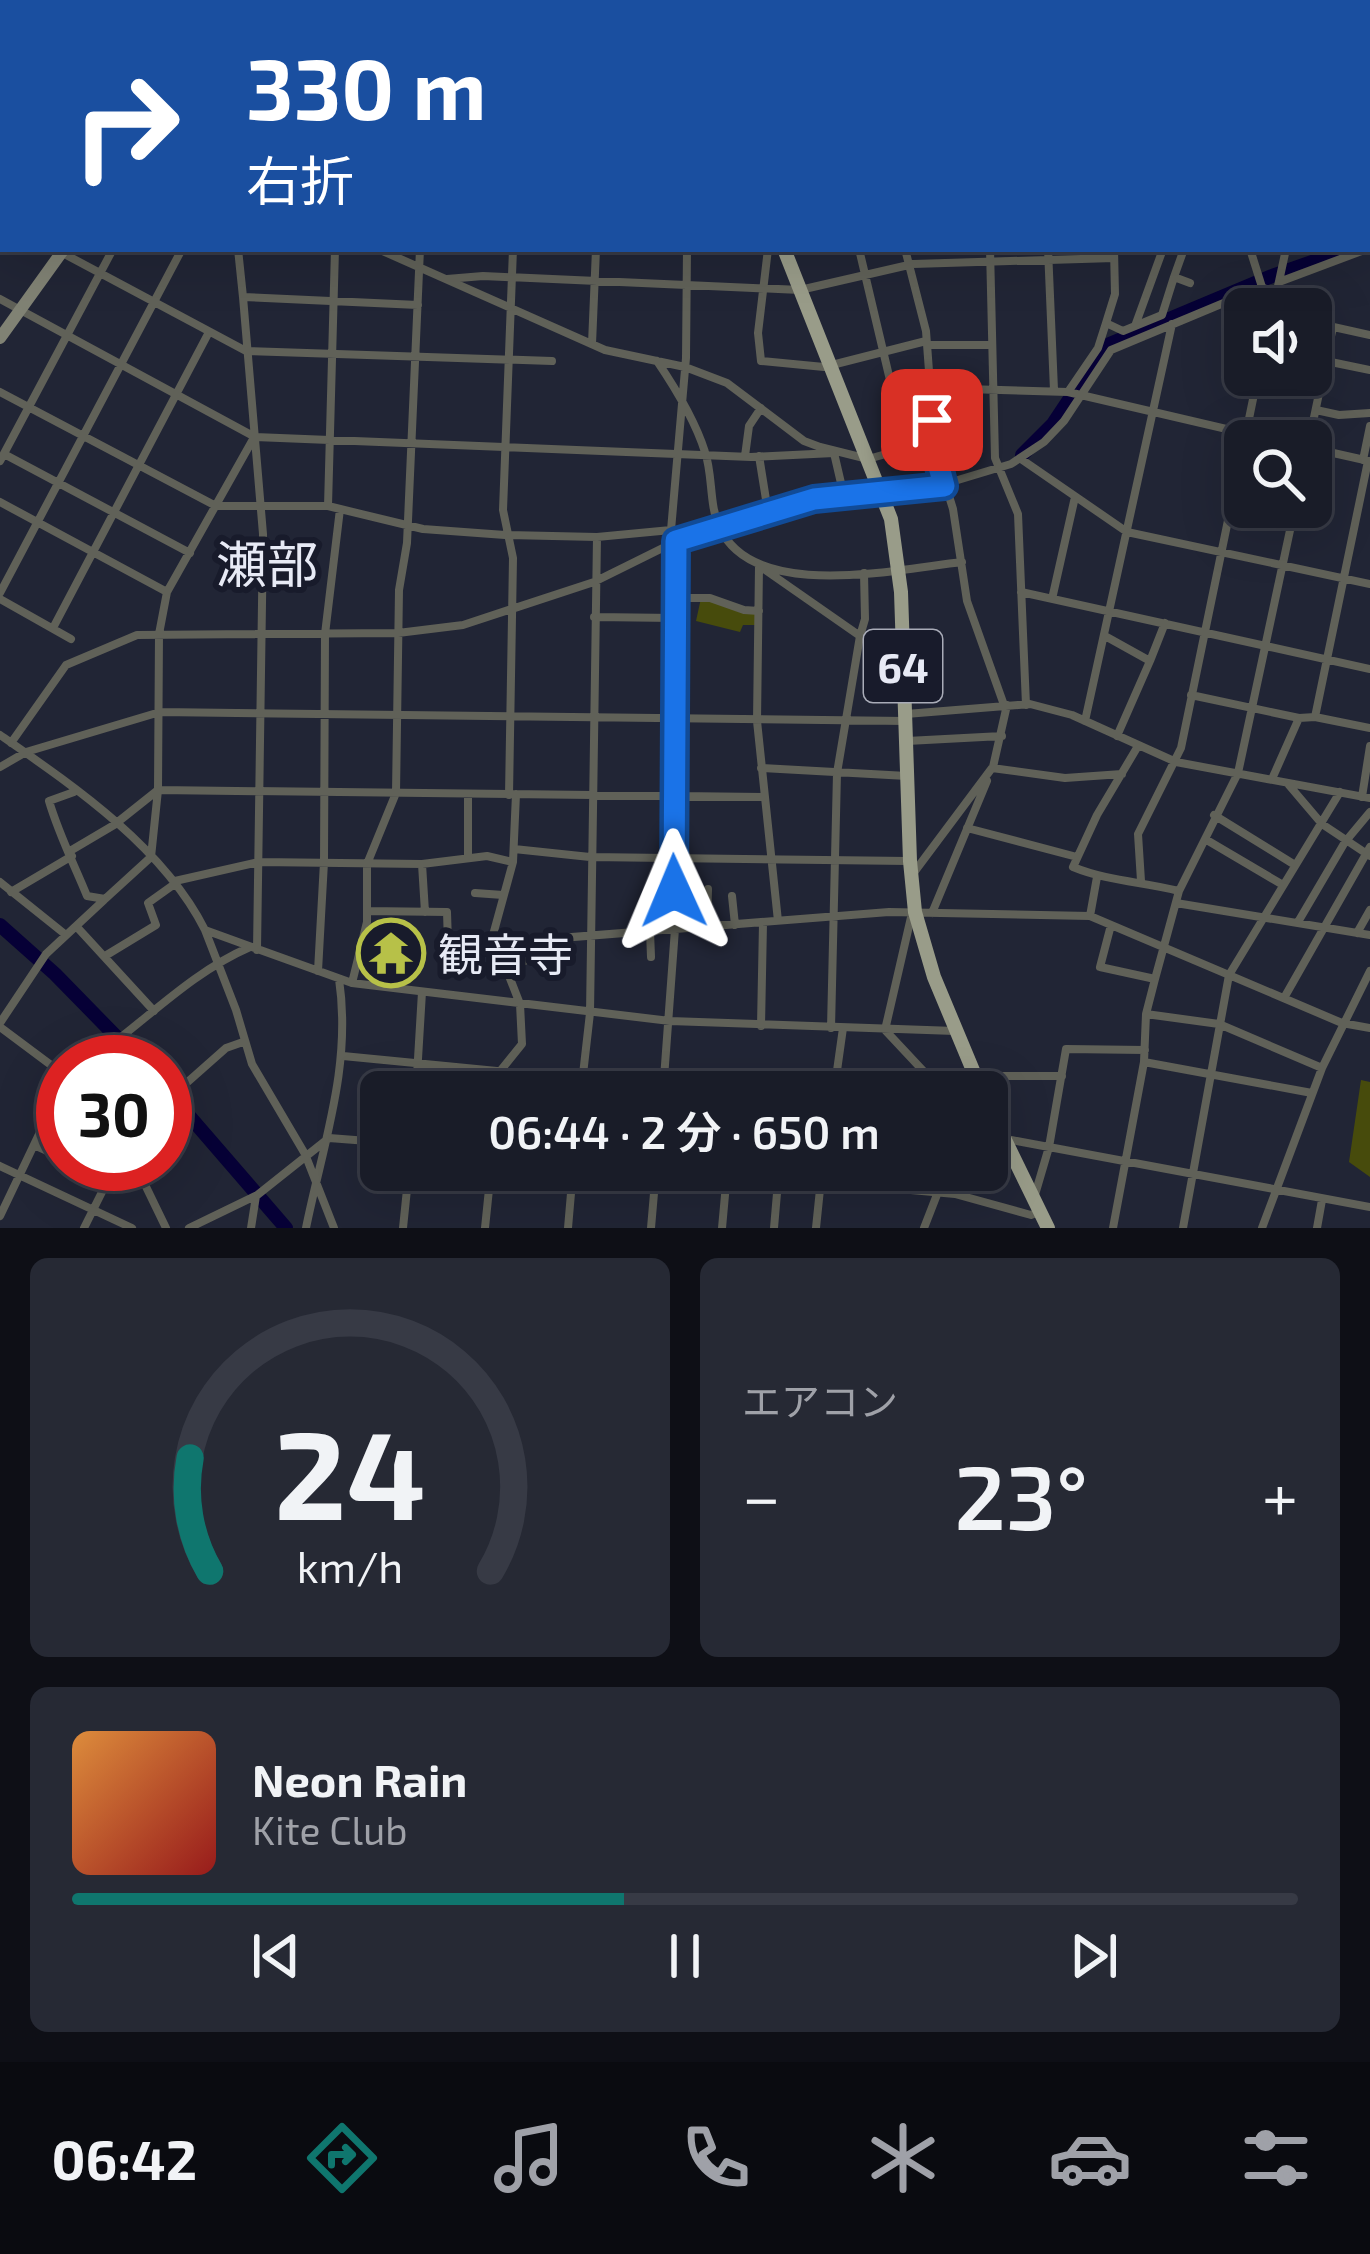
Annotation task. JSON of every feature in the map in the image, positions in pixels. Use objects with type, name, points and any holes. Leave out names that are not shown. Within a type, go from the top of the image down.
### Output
[{"type":"main road","points":[[0,338],[59,252]]},
{"type":"main road","name":"64","points":[[785,252],[883,494],[900,569],[910,869],[955,1031],[973,1071]]},
{"type":"main road","points":[[1008,1146],[1041,1218]]},
{"type":"street","points":[[64,252],[246,351],[552,361]]},
{"type":"street","points":[[112,252],[2,457],[190,553]]},
{"type":"street","points":[[71,639],[0,596],[180,252]]},
{"type":"street","points":[[238,252],[260,506],[260,862],[254,948]]},
{"type":"street","points":[[328,506],[335,252]]},
{"type":"street","points":[[385,252],[592,344],[728,383],[804,441],[834,453],[868,459],[935,451]]},
{"type":"street","points":[[352,983],[367,911],[367,864],[396,794],[399,590],[408,526],[420,252]]},
{"type":"street","points":[[501,1070],[522,1044],[520,1004],[493,928],[514,849],[509,716],[513,558],[505,536],[513,252]]},
{"type":"street","points":[[592,344],[596,252]]},
{"type":"street","points":[[665,1071],[675,929],[676,541],[671,530],[685,368],[687,252]]},
{"type":"street","points":[[767,252],[758,333],[761,361],[830,364],[927,343],[990,345]]},
{"type":"street","points":[[860,252],[907,452]]},
{"type":"street","points":[[885,1030],[920,912],[967,828],[992,767],[1006,705],[975,630],[953,509],[935,451],[927,343],[906,252]]},
{"type":"street","points":[[934,252],[935,264]]},
{"type":"street","points":[[990,252],[998,468],[1018,514],[1026,705]]},
{"type":"street","points":[[1135,328],[1162,252]]},
{"type":"street","points":[[1106,323],[1123,331],[1162,315],[1183,252]]},
{"type":"street","points":[[1073,394],[1111,350],[1262,287],[1251,252]]},
{"type":"street","points":[[1277,288],[1285,252]]},
{"type":"street","points":[[1280,277],[1356,252]]},
{"type":"street","points":[[11,742],[66,665],[137,635],[398,633],[463,625],[594,582],[676,541],[718,526],[814,499],[944,486],[1021,459],[1045,442],[1073,394],[1098,347],[1115,294],[1114,253],[908,266],[800,290],[447,279]]},
{"type":"street","points":[[1048,254],[1054,390]]},
{"type":"street","points":[[1174,277],[1190,283]]},
{"type":"street","points":[[243,297],[418,305]]},
{"type":"street","points":[[0,299],[255,436],[745,456],[834,453]]},
{"type":"street","points":[[1085,721],[1172,324]]},
{"type":"street","points":[[1332,336],[1334,327],[1370,335]]},
{"type":"street","points":[[53,628],[209,332]]},
{"type":"street","points":[[657,360],[706,454],[718,526],[759,566],[903,663]]},
{"type":"street","points":[[1332,362],[1370,370]]},
{"type":"street","points":[[930,388],[1054,390],[1224,430]]},
{"type":"street","points":[[0,392],[216,506],[328,506],[408,526],[505,536],[597,537],[671,530]]},
{"type":"street","points":[[1314,420],[1319,396]]},
{"type":"street","points":[[745,456],[749,426],[761,407]]},
{"type":"street","points":[[1316,410],[1339,415],[1370,413]]},
{"type":"street","points":[[1315,717],[1370,426]]},
{"type":"street","points":[[152,857],[158,790],[159,634],[167,592],[255,436]]},
{"type":"street","points":[[1332,451],[1367,460]]},
{"type":"street","points":[[834,453],[844,496]]},
{"type":"street","points":[[759,456],[768,512]]},
{"type":"street","points":[[1021,459],[1127,532],[1370,584]]},
{"type":"street","points":[[1052,599],[1075,497]]},
{"type":"street","points":[[0,502],[167,592]]},
{"type":"street","points":[[318,971],[324,862],[325,634],[340,509]]},
{"type":"street","points":[[1141,881],[1138,834],[1176,762],[1225,528]]},
{"type":"street","points":[[1113,1228],[1144,1062],[1146,1014],[1179,891],[1238,773],[1290,528]]},
{"type":"street","points":[[583,1071],[590,1012],[597,537]]},
{"type":"street","points":[[759,566],[816,576],[962,562]]},
{"type":"street","points":[[759,566],[758,721],[778,921]]},
{"type":"street","points":[[831,1028],[837,772],[866,619],[864,573]]},
{"type":"street","points":[[1021,592],[1370,669]]},
{"type":"street","points":[[676,598],[710,598],[759,611]]},
{"type":"street","points":[[593,617],[675,618]]},
{"type":"street","points":[[1117,736],[1165,623]]},
{"type":"street","points":[[1105,636],[1150,661]]},
{"type":"street","points":[[1191,695],[1370,728]]},
{"type":"street","points":[[0,767],[26,752],[160,712],[844,721],[1026,705],[1085,721],[1176,762],[1366,797],[1370,746]]},
{"type":"street","points":[[1272,779],[1299,718]]},
{"type":"street","points":[[0,734],[75,791],[175,882],[205,930],[236,1010],[243,1042],[305,1154],[334,1228]]},
{"type":"street","points":[[906,741],[1001,736]]},
{"type":"street","points":[[1138,746],[1073,867],[1097,877],[1179,891]]},
{"type":"street","points":[[992,767],[1065,778],[1122,774]]},
{"type":"street","points":[[514,849],[590,857],[771,859],[910,869],[992,767]]},
{"type":"street","points":[[761,768],[907,776]]},
{"type":"street","points":[[1284,998],[1368,852],[1322,824],[1288,782]]},
{"type":"street","points":[[11,892],[115,825],[158,790],[764,797]]},
{"type":"street","points":[[75,791],[49,801],[59,837],[87,896],[105,899]]},
{"type":"street","points":[[1183,1228],[1229,975],[1340,792]]},
{"type":"street","points":[[468,795],[468,858]]},
{"type":"street","points":[[1298,922],[1345,842],[1370,812]]},
{"type":"street","points":[[1214,814],[1295,866]]},
{"type":"street","points":[[967,828],[1077,857]]},
{"type":"street","points":[[1205,839],[1283,885]]},
{"type":"street","points":[[104,956],[156,925],[148,902],[175,882],[260,862],[422,864],[487,856],[513,862]]},
{"type":"street","points":[[36,1053],[0,1025],[46,954],[152,857]]},
{"type":"street","points":[[422,864],[425,912]]},
{"type":"street","points":[[1090,916],[1097,877]]},
{"type":"street","points":[[0,882],[66,935]]},
{"type":"street","points":[[707,927],[708,890]]},
{"type":"street","points":[[475,893],[502,895]]},
{"type":"street","points":[[732,896],[735,925]]},
{"type":"street","points":[[1176,903],[1370,935]]},
{"type":"street","points":[[1358,933],[1370,910]]},
{"type":"street","points":[[367,911],[447,912],[448,943]]},
{"type":"street","points":[[497,943],[920,912],[1090,916],[1342,1023],[1370,1028]]},
{"type":"street","points":[[761,1026],[763,923]]},
{"type":"street","points":[[1111,925],[1100,967],[1155,980]]},
{"type":"street","points":[[76,926],[154,1011]]},
{"type":"street","points":[[205,930],[352,983],[670,1021],[955,1031]]},
{"type":"street","points":[[650,931],[651,957]]},
{"type":"street","points":[[508,969],[554,938]]},
{"type":"street","points":[[123,1035],[218,961],[254,948]]},
{"type":"street","points":[[1262,1228],[1322,1068],[1370,971]]},
{"type":"street","points":[[306,1228],[343,1056],[345,1017],[339,979]]},
{"type":"street","points":[[419,1071],[422,992]]},
{"type":"street","points":[[1146,1014],[1219,1024],[1322,1068]]},
{"type":"street","points":[[837,1071],[843,1028]]},
{"type":"street","points":[[885,1030],[922,1071]]},
{"type":"street","points":[[192,1078],[226,1048],[243,1042]]},
{"type":"street","points":[[926,1191],[956,1193],[1041,1218],[1066,1049],[1145,1050]]},
{"type":"street","points":[[343,1056],[510,1071]]},
{"type":"street","points":[[1144,1062],[1312,1093]]},
{"type":"street","points":[[1008,1076],[1062,1076]]},
{"type":"street","points":[[190,1228],[259,1194],[329,1138],[360,1140]]},
{"type":"street","points":[[1008,1140],[1370,1208]]},
{"type":"street","points":[[0,1216],[36,1141]]},
{"type":"street","points":[[0,1166],[131,1228]]},
{"type":"street","points":[[84,1228],[103,1191]]},
{"type":"street","points":[[148,1191],[166,1228]]},
{"type":"street","points":[[403,1228],[407,1191]]},
{"type":"street","points":[[485,1228],[489,1191]]},
{"type":"street","points":[[568,1228],[571,1191]]},
{"type":"street","points":[[650,1228],[654,1191]]},
{"type":"street","points":[[722,1228],[723,1191]]},
{"type":"street","points":[[774,1228],[777,1191]]},
{"type":"street","points":[[816,1228],[819,1191]]},
{"type":"street","points":[[924,1228],[938,1192]]},
{"type":"street","points":[[251,1228],[259,1194]]},
{"type":"street","points":[[1317,1228],[1322,1199]]},
{"type":"shaded area","points":[[701,598],[757,614],[757,625],[743,625],[740,632],[696,621]]},
{"type":"shaded area","points":[[1361,1080],[1370,1082],[1370,1177],[1349,1162]]},
{"type":"waterway","points":[[1022,455],[1053,424],[1105,346],[1340,252]]},
{"type":"waterway","points":[[0,925],[115,1035]]},
{"type":"waterway","points":[[192,1119],[286,1228]]},
{"type":"place","name":"観音寺","points":[[391,953]]},
{"type":"district","name":"瀬部","points":[[267,562]]},
{"type":"route","points":[[674,891],[676,541],[814,499],[944,486],[932,420]]}]
